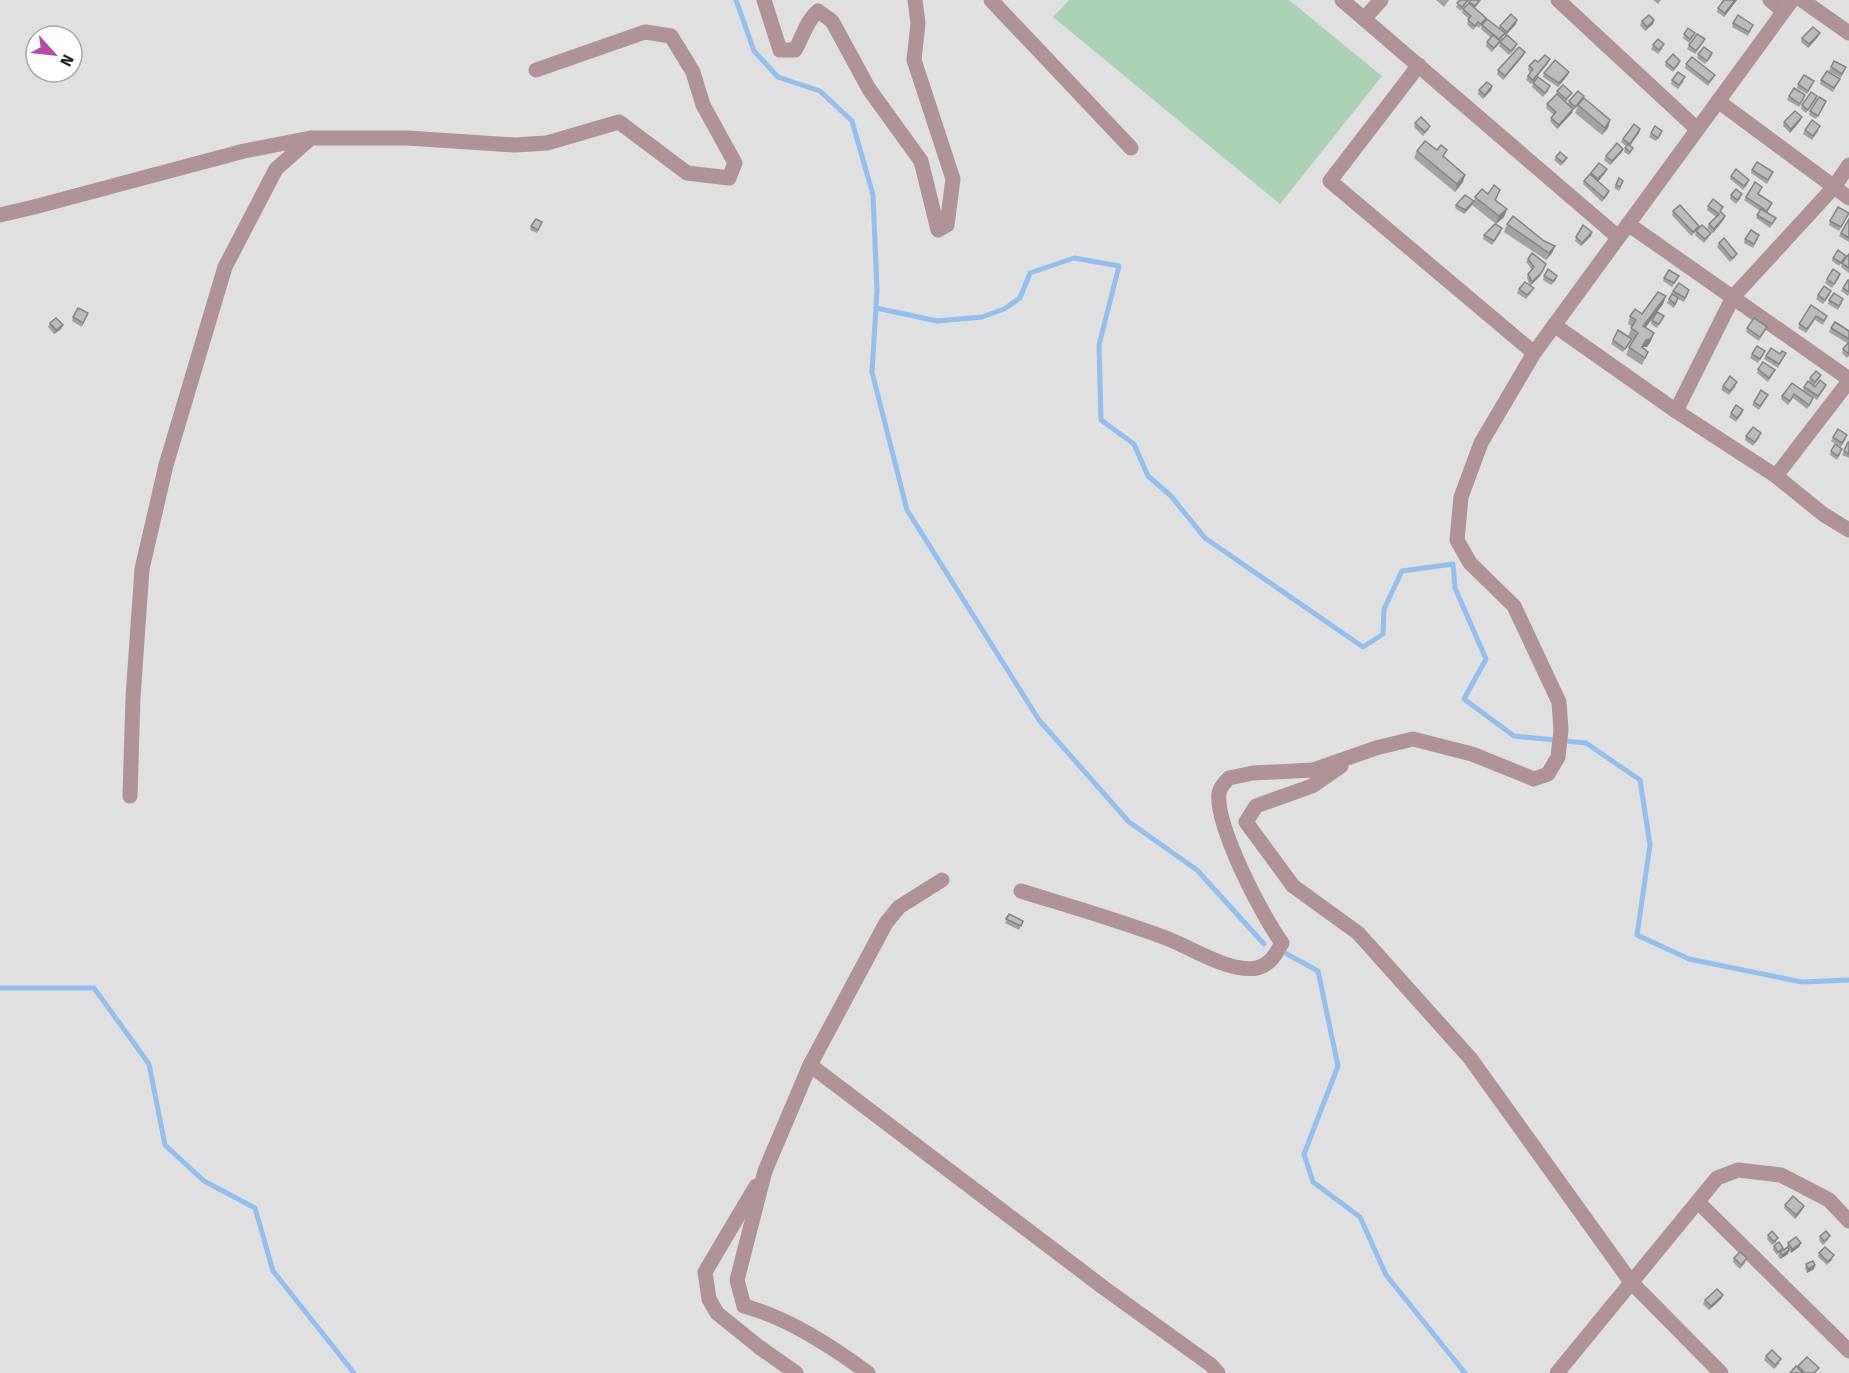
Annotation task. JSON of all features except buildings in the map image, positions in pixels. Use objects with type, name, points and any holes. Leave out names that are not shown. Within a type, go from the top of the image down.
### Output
[{"type":"street","points":[[764,0],[780,50],[795,51],[809,18],[818,11],[832,21],[869,89],[921,161],[938,230],[947,225],[953,179],[914,60],[918,23],[915,0]]},
{"type":"street","points":[[992,0],[1131,148]]},
{"type":"street","points":[[1342,0],[1618,237]]},
{"type":"street","points":[[1364,19],[1381,0]]},
{"type":"street","points":[[1558,0],[1697,129]]},
{"type":"street","points":[[1021,891],[1167,938],[1202,956],[1235,966],[1257,968],[1272,960],[1282,943],[1268,924],[1240,867],[1219,813],[1219,791],[1229,778],[1253,773],[1313,770],[1358,754],[1413,739],[1472,753],[1534,779],[1548,774],[1558,757],[1561,730],[1559,702],[1514,606],[1470,563],[1457,540],[1461,497],[1481,443],[1534,353],[1787,6],[1770,0]]},
{"type":"street","points":[[1802,0],[1849,33]]},
{"type":"street","points":[[0,215],[243,151],[311,138],[408,138],[515,145],[547,143],[618,122],[687,172],[729,178],[735,163],[703,105],[693,72],[671,36],[645,32],[536,70]]},
{"type":"street","points":[[1419,65],[1330,181],[1534,353]]},
{"type":"street","points":[[1718,101],[1849,198]]},
{"type":"street","points":[[129,796],[142,568],[166,465],[225,267],[276,169],[311,138]]},
{"type":"street","points":[[1676,411],[1733,297],[1834,187],[1849,165]]},
{"type":"street","points":[[1628,224],[1849,380],[1776,476]]},
{"type":"street","points":[[1554,325],[1676,411],[1776,476],[1823,514],[1849,530]]},
{"type":"street","points":[[1358,754],[1312,786],[1256,806],[1246,822],[1293,886],[1358,933],[1470,1058],[1631,1282],[1721,1373]]},
{"type":"street","points":[[796,1373],[717,1313],[709,1299],[705,1272],[765,1171],[810,1065],[886,923],[899,907],[942,880]]},
{"type":"street","points":[[810,1065],[1104,1288],[1211,1365],[1218,1373]]},
{"type":"street","points":[[1557,1373],[1718,1178],[1738,1170],[1781,1175],[1829,1200],[1849,1221]]},
{"type":"street","points":[[765,1171],[736,1280],[744,1306],[769,1313],[804,1332],[868,1373]]},
{"type":"street","points":[[1698,1202],[1849,1351]]},
{"type":"green space","points":[[1069,0],[1289,0],[1382,76],[1280,204],[1053,17]]},
{"type":"waterway","points":[[736,0],[754,51],[778,77],[820,91],[852,121],[873,195],[877,291],[872,372],[907,510],[1039,720],[1129,822],[1197,870],[1264,944]]},
{"type":"waterway","points":[[876,308],[937,321],[982,317],[1004,309],[1020,298],[1030,273],[1074,258],[1119,266],[1099,345],[1101,420],[1134,444],[1148,476],[1171,496],[1205,538],[1363,647],[1383,634],[1384,609],[1402,571],[1453,564],[1455,588],[1486,659],[1464,699],[1514,736],[1586,743],[1640,780],[1650,845],[1637,935],[1689,959],[1802,982],[1849,980]]},
{"type":"waterway","points":[[1287,954],[1318,971],[1338,1066],[1304,1154],[1313,1182],[1360,1217],[1386,1275],[1465,1373]]},
{"type":"waterway","points":[[0,988],[94,988],[149,1064],[165,1145],[204,1181],[255,1208],[273,1271],[354,1373]]}]
